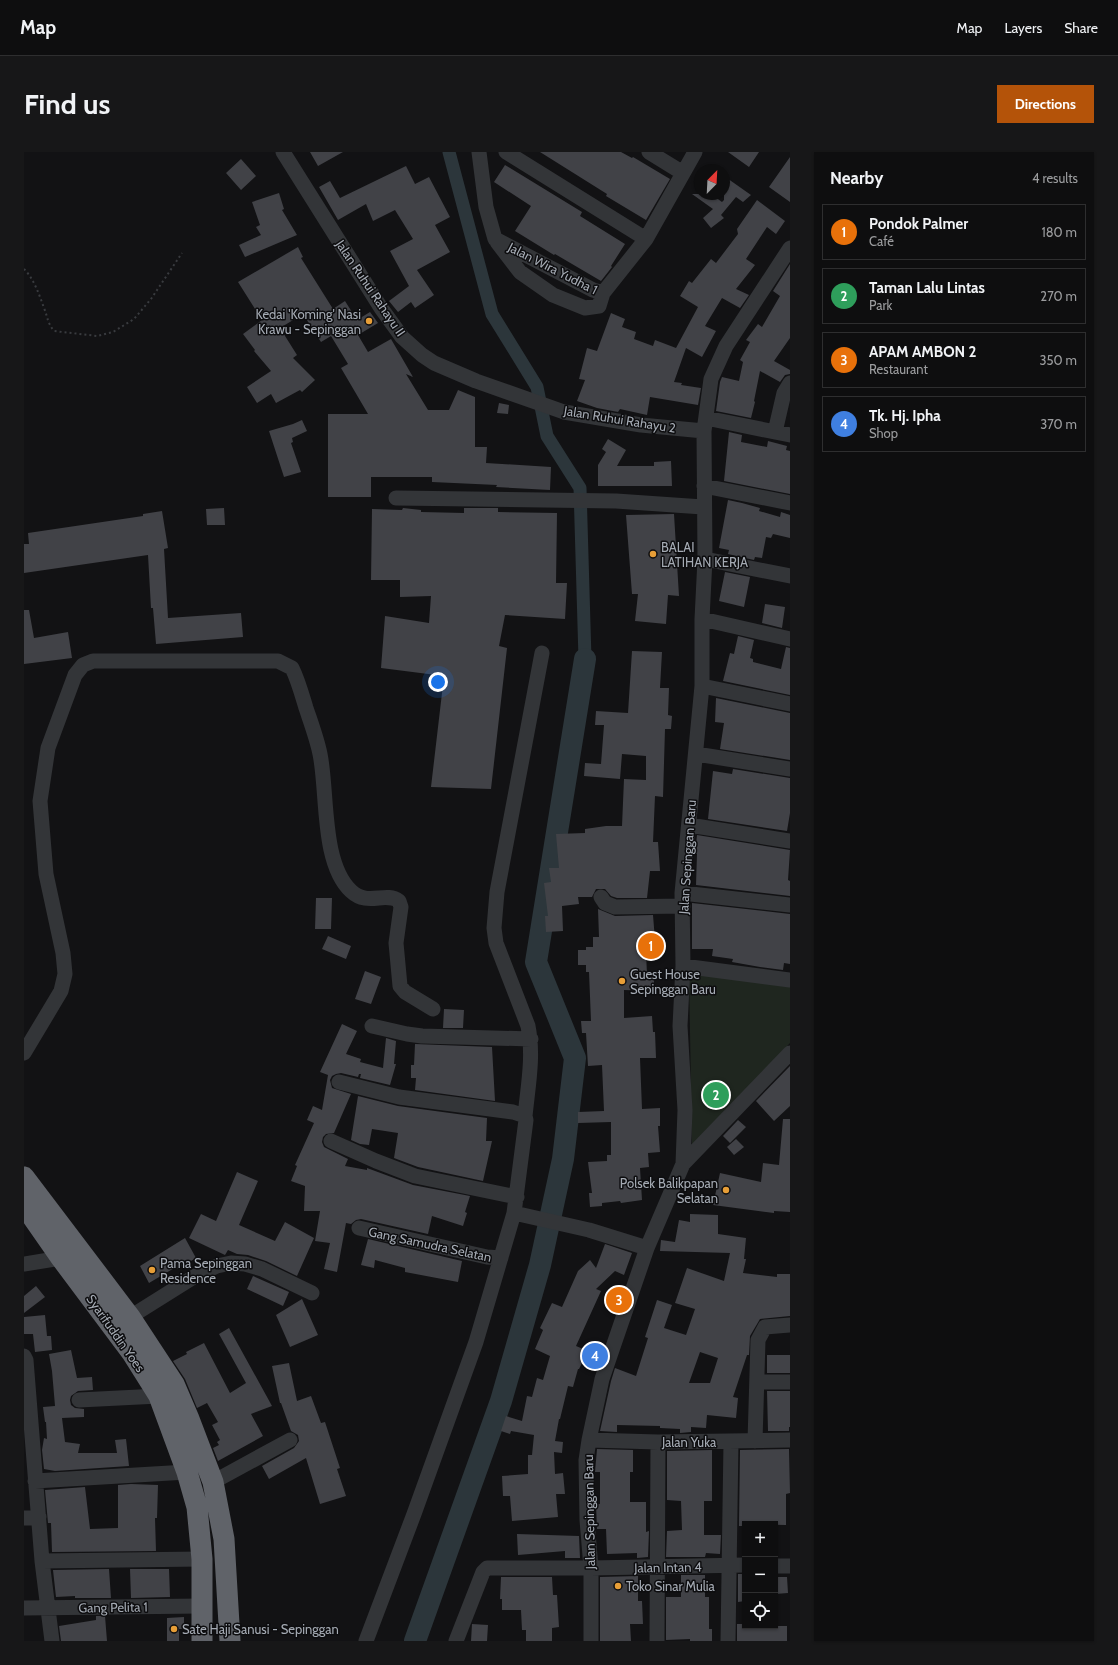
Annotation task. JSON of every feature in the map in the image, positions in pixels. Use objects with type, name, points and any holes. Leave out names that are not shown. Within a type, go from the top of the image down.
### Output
[{"type":"highway","points":[[24,1177],[130,1317],[174,1384],[213,1482],[224,1539],[230,1641]]},
{"type":"highway","name":"Syarifuddin Yoes","points":[[24,1205],[61,1258],[132,1353],[159,1396],[188,1472],[197,1507],[202,1559],[202,1641]]},
{"type":"street","name":"Jalan Ruhui Rahayu II","points":[[283,152],[380,308],[412,347],[434,363],[514,395]]},
{"type":"street","name":"Jalan Wira Yudha 1","points":[[479,152],[486,207],[495,239],[593,290],[603,293],[646,239],[695,152]]},
{"type":"street","points":[[506,152],[646,239]]},
{"type":"street","points":[[649,152],[683,173]]},
{"type":"street","points":[[495,239],[520,272],[552,295],[585,308],[599,306],[603,293]]},
{"type":"street","name":"Jalan Sepinggan Baru","points":[[591,1641],[591,1568],[587,1520],[586,1460],[589,1440],[602,1379],[647,1248],[683,1164],[685,1110],[680,1026],[683,966],[682,899],[702,686],[702,619],[705,559],[703,508],[705,424],[711,379],[726,346],[790,248]]},
{"type":"street","points":[[775,432],[784,392],[790,383]]},
{"type":"street","name":"Jalan Ruhui Rahayu 2","points":[[514,395],[564,412],[641,425],[705,424],[790,435]]},
{"type":"street","points":[[704,486],[790,504]]},
{"type":"street","points":[[396,498],[616,501],[703,508]]},
{"type":"street","points":[[705,559],[790,576]]},
{"type":"street","points":[[702,619],[790,639]]},
{"type":"street","points":[[366,1641],[476,1342],[500,1258],[519,1214],[517,1197],[532,1051],[531,1039],[528,1026],[496,943],[494,928],[497,892],[542,653]]},
{"type":"street","points":[[24,1053],[61,991],[65,974],[63,953],[44,859],[40,801],[48,748],[75,675],[83,665],[93,661],[278,661],[292,668],[320,753],[327,819],[334,864],[343,882],[357,896],[369,900],[390,897],[399,902],[401,907],[396,943],[400,986],[405,992],[433,1009]]},
{"type":"street","points":[[702,686],[790,704]]},
{"type":"street","points":[[696,754],[790,769]]},
{"type":"street","points":[[689,825],[790,842]]},
{"type":"street","points":[[601,897],[605,902],[615,907],[682,899],[790,905]]},
{"type":"street","points":[[683,966],[790,980]]},
{"type":"street","points":[[372,1026],[422,1036],[531,1039]]},
{"type":"street","points":[[683,1164],[790,1053]]},
{"type":"street","points":[[339,1082],[399,1097],[513,1112],[525,1116]]},
{"type":"street","points":[[332,1141],[376,1162],[415,1176],[517,1197]]},
{"type":"street","points":[[519,1214],[589,1230],[647,1248]]},
{"type":"street","name":"Gang Samudra Selatan","points":[[359,1228],[487,1257],[500,1258]]},
{"type":"street","points":[[24,1264],[61,1258]]},
{"type":"street","points":[[130,1317],[197,1275],[217,1266],[231,1264],[245,1264],[262,1269],[312,1293]]},
{"type":"street","points":[[755,1441],[758,1340],[765,1327],[790,1325]]},
{"type":"street","points":[[24,1356],[26,1360],[27,1432],[35,1481],[31,1518],[42,1560],[52,1641]]},
{"type":"street","points":[[757,1382],[790,1382]]},
{"type":"street","points":[[79,1400],[159,1396]]},
{"type":"street","points":[[213,1482],[290,1440]]},
{"type":"street","name":"Jalan Yuka","points":[[589,1440],[658,1442],[790,1440]]},
{"type":"street","points":[[657,1641],[658,1442]]},
{"type":"street","points":[[728,1641],[731,1442]]},
{"type":"street","points":[[35,1481],[188,1472]]},
{"type":"street","points":[[42,1560],[202,1559]]},
{"type":"street","name":"Jalan Intan 4","points":[[456,1641],[483,1572],[487,1568],[591,1568],[742,1565]]},
{"type":"street","points":[[778,1566],[790,1566]]},
{"type":"street","name":"Gang Pelita 1","points":[[24,1608],[202,1606]]},
{"type":"path","points":[[24,269],[35,285],[45,310],[48,324],[54,331],[97,336],[113,332],[134,319],[150,299],[182,252]]},
{"type":"shaded area","points":[[689,973],[790,987],[790,1043],[692,1147]]},
{"type":"building","points":[[310,152],[343,152],[318,166]]},
{"type":"building","points":[[540,152],[621,152],[632,158],[633,157],[670,179],[646,220],[606,196],[607,194]]},
{"type":"building","points":[[728,152],[759,152],[749,167]]},
{"type":"building","points":[[790,157],[790,202],[769,187]]},
{"type":"building","points":[[241,159],[256,176],[241,190],[226,173]]},
{"type":"building","points":[[505,165],[582,212],[580,216],[625,244],[611,266],[612,267],[601,281],[515,231],[531,206],[494,182]]},
{"type":"building","points":[[406,166],[415,184],[429,177],[450,217],[435,225],[450,252],[417,270],[434,295],[415,308],[411,302],[398,312],[389,301],[409,286],[390,251],[413,239],[395,210],[373,221],[366,204],[338,220],[319,187],[330,181],[340,198]]},
{"type":"building","points":[[730,180],[751,195],[743,202],[736,197],[721,215],[724,218],[711,228],[703,218],[713,209],[700,200],[719,200],[722,202],[724,200],[730,200]]},
{"type":"building","points":[[279,193],[284,209],[282,210],[297,235],[245,257],[239,245],[261,235],[256,227],[260,225],[252,202]]},
{"type":"building","points":[[757,200],[785,221],[776,234],[767,227],[746,259],[755,265],[736,289],[749,295],[740,308],[722,298],[705,326],[716,331],[702,357],[686,348],[674,382],[682,383],[681,385],[701,388],[698,405],[650,397],[647,415],[620,409],[618,412],[597,408],[577,401],[585,380],[579,379],[587,348],[597,351],[611,313],[625,319],[622,327],[636,332],[634,339],[653,346],[655,340],[676,348],[698,307],[680,296],[689,281],[692,283],[711,259],[716,263],[738,234],[737,229]]},
{"type":"building","points":[[298,247],[303,257],[301,258],[333,309],[345,301],[357,320],[370,312],[378,323],[358,335],[368,352],[391,339],[413,377],[406,374],[428,410],[449,410],[458,390],[475,397],[475,447],[487,447],[486,463],[551,467],[550,490],[496,487],[497,485],[432,482],[432,477],[371,477],[371,497],[328,497],[328,414],[368,414],[341,368],[348,364],[331,336],[321,342],[303,314],[280,328],[297,355],[293,358],[315,380],[302,392],[300,390],[276,403],[271,394],[257,403],[247,387],[271,371],[254,351],[255,350],[243,334],[262,320],[238,282]]},
{"type":"building","points":[[790,264],[790,338],[774,361],[790,370],[790,374],[785,375],[780,382],[760,371],[751,418],[716,411],[722,377],[739,381],[743,362],[740,360],[750,342],[746,340],[758,324],[762,327],[780,296],[773,291]]},
{"type":"building","points":[[499,403],[509,405],[508,414],[497,413]]},
{"type":"building","points":[[302,420],[307,431],[292,438],[293,442],[291,443],[301,472],[284,477],[269,431]]},
{"type":"building","points":[[729,432],[742,435],[741,442],[767,447],[768,441],[787,446],[786,450],[790,451],[790,494],[724,481]]},
{"type":"building","points":[[608,439],[626,450],[617,466],[654,466],[654,462],[671,461],[672,486],[598,486],[598,465],[606,452],[602,449]]},
{"type":"building","points":[[728,500],[760,508],[759,511],[780,517],[781,512],[790,515],[790,538],[773,534],[771,538],[766,537],[762,558],[755,557],[754,560],[728,554],[729,550],[719,548]]},
{"type":"building","points":[[224,508],[225,525],[207,525],[206,509]]},
{"type":"building","points":[[403,508],[421,510],[421,512],[464,513],[464,508],[498,508],[498,512],[557,513],[556,583],[567,583],[565,619],[505,615],[499,646],[507,648],[491,789],[431,787],[444,676],[381,668],[385,616],[429,623],[431,596],[400,597],[400,580],[371,580],[372,509],[402,510]]},
{"type":"building","points":[[162,511],[168,548],[164,549],[168,618],[241,613],[243,637],[156,644],[153,608],[151,608],[148,555],[24,573],[24,544],[29,544],[28,533],[143,516],[143,514]]},
{"type":"building","name":"BALAI LATIHAN KERJA","points":[[674,514],[679,596],[668,595],[666,624],[635,621],[638,594],[632,594],[626,515]]},
{"type":"building","points":[[725,572],[750,577],[744,607],[719,601]]},
{"type":"building","points":[[765,604],[785,607],[782,628],[762,623]]},
{"type":"building","points":[[24,610],[29,610],[34,638],[68,632],[72,658],[24,664]]},
{"type":"building","points":[[738,636],[754,640],[750,658],[753,659],[753,662],[781,669],[786,647],[790,648],[790,695],[723,681],[730,653],[734,654]]},
{"type":"building","points":[[632,651],[662,652],[660,688],[669,688],[668,715],[672,716],[671,729],[665,729],[663,797],[655,796],[653,842],[658,842],[660,871],[650,871],[647,898],[617,898],[611,896],[605,889],[596,889],[592,897],[578,897],[579,904],[562,906],[563,931],[546,932],[545,916],[548,916],[544,883],[551,882],[549,868],[559,868],[556,834],[585,833],[585,829],[606,826],[622,826],[624,779],[646,780],[646,756],[622,754],[620,779],[584,776],[585,763],[601,764],[604,725],[595,725],[596,711],[628,713]]},
{"type":"building","points":[[716,698],[790,713],[790,760],[720,749],[724,723],[715,722]]},
{"type":"building","points":[[733,769],[790,778],[790,813],[787,831],[708,819],[713,771],[732,774]]},
{"type":"building","points":[[697,835],[790,850],[788,880],[790,881],[790,896],[696,885],[697,854],[695,854]]},
{"type":"building","points":[[316,898],[332,898],[331,929],[315,929]]},
{"type":"building","points":[[692,903],[790,914],[790,964],[784,963],[783,970],[760,967],[732,962],[733,959],[712,956],[713,949],[692,949]]},
{"type":"building","points":[[598,909],[615,916],[653,915],[655,940],[664,939],[664,952],[646,953],[647,974],[654,974],[654,991],[624,990],[624,1018],[652,1016],[653,1032],[655,1032],[656,1058],[640,1058],[642,1109],[660,1108],[660,1126],[658,1126],[660,1152],[648,1153],[649,1167],[640,1168],[642,1200],[621,1203],[620,1201],[602,1203],[602,1206],[590,1207],[589,1193],[592,1193],[588,1162],[607,1161],[607,1155],[611,1155],[611,1122],[578,1123],[578,1112],[604,1111],[602,1065],[588,1066],[586,1033],[582,1033],[581,1021],[591,1021],[589,972],[586,972],[586,965],[578,965],[578,950],[586,950],[586,947],[593,947],[593,937],[599,937]]},
{"type":"building","points":[[328,936],[351,946],[346,959],[322,949]]},
{"type":"building","points":[[365,971],[381,977],[371,1004],[355,999]]},
{"type":"building","points":[[444,1009],[464,1010],[463,1028],[443,1028]]},
{"type":"building","points":[[342,1024],[357,1031],[346,1054],[361,1059],[360,1062],[383,1068],[386,1038],[396,1041],[394,1064],[396,1064],[390,1085],[360,1078],[361,1074],[359,1074],[358,1077],[341,1073],[332,1076],[330,1080],[332,1088],[351,1094],[334,1133],[326,1134],[323,1137],[322,1142],[324,1147],[348,1159],[345,1166],[367,1170],[367,1168],[413,1185],[470,1196],[465,1212],[467,1213],[463,1226],[432,1216],[428,1234],[361,1219],[356,1220],[351,1224],[346,1223],[337,1272],[324,1269],[330,1243],[315,1241],[320,1211],[304,1211],[305,1186],[291,1181],[297,1166],[295,1165],[314,1123],[307,1120],[313,1106],[322,1110],[328,1075],[320,1072]]},
{"type":"building","points":[[415,1044],[492,1047],[495,1101],[415,1090],[416,1078],[411,1078],[411,1065],[414,1065]]},
{"type":"building","points":[[790,1066],[790,1106],[774,1121],[756,1101]]},
{"type":"building","points":[[358,1096],[398,1106],[487,1118],[486,1141],[492,1141],[483,1181],[418,1167],[394,1158],[398,1133],[372,1129],[369,1145],[360,1144],[351,1140]]},
{"type":"building","points":[[783,1119],[790,1119],[790,1212],[774,1211],[774,1213],[713,1205],[720,1173],[761,1182],[763,1163],[779,1165]]},
{"type":"building","points":[[738,1120],[746,1127],[730,1143],[723,1136]]},
{"type":"building","points":[[736,1139],[744,1147],[734,1155],[727,1147]]},
{"type":"building","points":[[237,1172],[258,1181],[239,1225],[275,1241],[285,1222],[314,1238],[297,1276],[266,1261],[248,1255],[237,1254],[228,1250],[225,1255],[189,1238],[201,1214],[216,1221]]},
{"type":"building","points":[[690,1214],[718,1215],[718,1234],[746,1238],[744,1259],[746,1259],[743,1273],[777,1277],[777,1274],[790,1274],[790,1316],[760,1319],[750,1336],[749,1355],[747,1355],[733,1397],[738,1398],[736,1418],[707,1415],[706,1428],[691,1427],[691,1432],[680,1433],[680,1429],[660,1428],[660,1426],[617,1425],[617,1432],[600,1431],[615,1368],[636,1376],[648,1338],[645,1337],[657,1300],[672,1305],[664,1328],[686,1335],[695,1309],[675,1303],[687,1268],[724,1281],[730,1253],[660,1251],[661,1240],[675,1242],[679,1220],[690,1222]],"holes":[[[700,1352],[718,1358],[710,1383],[689,1383]]]},
{"type":"building","points":[[185,1238],[196,1258],[177,1269],[176,1267],[149,1283],[140,1266]]},
{"type":"building","points":[[368,1239],[462,1261],[458,1282],[405,1272],[405,1268],[375,1260],[374,1268],[361,1265]]},
{"type":"building","points":[[605,1244],[632,1253],[624,1275],[615,1271],[596,1289],[601,1291],[576,1346],[588,1351],[578,1369],[573,1387],[568,1386],[555,1441],[563,1442],[562,1453],[554,1452],[555,1474],[563,1473],[565,1494],[556,1494],[558,1517],[512,1521],[510,1496],[503,1496],[502,1476],[528,1474],[528,1455],[532,1455],[534,1435],[511,1431],[510,1434],[501,1431],[506,1416],[522,1421],[527,1396],[532,1397],[537,1378],[543,1380],[550,1356],[535,1349],[543,1330],[540,1328],[552,1303],[562,1307],[578,1271],[590,1260],[596,1268]]},
{"type":"building","points":[[253,1276],[289,1292],[283,1306],[247,1289]]},
{"type":"building","points":[[36,1286],[45,1297],[24,1313],[24,1296]]},
{"type":"building","points":[[302,1299],[318,1335],[290,1347],[276,1315]]},
{"type":"building","points":[[45,1315],[47,1336],[51,1336],[52,1350],[35,1352],[33,1334],[24,1334],[24,1317]]},
{"type":"building","points":[[229,1328],[272,1406],[251,1414],[263,1436],[218,1461],[213,1448],[219,1445],[217,1442],[220,1440],[212,1425],[218,1422],[207,1403],[197,1408],[185,1379],[173,1361],[187,1354],[186,1352],[204,1343],[230,1393],[246,1383],[219,1334]]},
{"type":"building","points":[[71,1350],[77,1378],[92,1377],[93,1390],[78,1391],[71,1396],[71,1405],[75,1408],[84,1409],[84,1417],[62,1418],[65,1442],[80,1444],[78,1453],[117,1453],[115,1440],[126,1439],[129,1466],[55,1471],[44,1469],[42,1450],[44,1438],[47,1439],[43,1407],[55,1406],[49,1354]]},
{"type":"building","points":[[767,1355],[790,1355],[790,1373],[767,1373]]},
{"type":"building","points":[[289,1363],[297,1401],[311,1396],[321,1423],[325,1422],[340,1468],[337,1469],[346,1496],[320,1504],[306,1458],[269,1479],[262,1466],[294,1448],[299,1441],[298,1435],[291,1431],[280,1403],[272,1366]]},
{"type":"building","points":[[767,1391],[790,1391],[789,1431],[768,1431]]},
{"type":"building","points":[[597,1449],[633,1450],[633,1472],[630,1472],[630,1502],[646,1502],[646,1532],[649,1531],[648,1557],[637,1558],[637,1553],[607,1554],[606,1529],[597,1529],[596,1504],[600,1504],[600,1472],[595,1472]]},
{"type":"building","points":[[789,1449],[790,1493],[786,1494],[786,1525],[778,1525],[778,1521],[742,1521],[742,1526],[739,1526],[740,1450]]},
{"type":"building","points":[[712,1450],[712,1501],[704,1501],[704,1535],[721,1535],[720,1554],[706,1553],[705,1557],[666,1557],[667,1531],[682,1530],[681,1501],[667,1500],[667,1451]]},
{"type":"building","points":[[118,1485],[158,1485],[157,1518],[155,1518],[156,1551],[52,1552],[51,1523],[48,1523],[45,1490],[85,1487],[90,1529],[118,1528]]},
{"type":"building","points":[[517,1534],[579,1536],[580,1558],[565,1558],[565,1551],[518,1555]]},
{"type":"building","points":[[109,1569],[111,1598],[75,1598],[75,1596],[56,1597],[53,1570]]},
{"type":"building","points":[[130,1569],[169,1569],[170,1597],[131,1598]]},
{"type":"building","points":[[738,1574],[742,1574],[742,1601],[738,1602]]},
{"type":"building","points":[[681,1575],[705,1575],[705,1597],[709,1597],[709,1629],[712,1629],[712,1641],[690,1641],[690,1639],[666,1640],[666,1597],[681,1597]]},
{"type":"building","points":[[638,1576],[638,1601],[642,1601],[643,1624],[630,1624],[631,1641],[600,1641],[600,1577]]},
{"type":"building","points":[[501,1577],[552,1577],[553,1595],[557,1595],[559,1627],[552,1628],[552,1641],[526,1641],[526,1630],[522,1630],[521,1610],[502,1610],[502,1599],[500,1599]]},
{"type":"building","points":[[778,1577],[787,1577],[788,1593],[778,1594]]},
{"type":"building","points":[[96,1616],[105,1616],[107,1641],[61,1641],[59,1626],[96,1620]]},
{"type":"building","name":"Sate Haji Sanusi - Sepinggan","points":[[184,1617],[184,1629],[179,1629],[179,1641],[167,1641],[167,1618]]},
{"type":"building","points":[[472,1624],[488,1625],[487,1641],[471,1641]]},
{"type":"building","points":[[737,1624],[742,1624],[742,1629],[778,1629],[778,1626],[787,1626],[787,1641],[737,1641]]},
{"type":"waterway","points":[[449,152],[492,314],[537,387],[547,436],[580,488],[585,659]]},
{"type":"waterway","points":[[415,1641],[501,1401],[540,1265],[563,1159],[575,1058],[536,962],[585,659]]},
{"type":"place","name":"Kedai 'Koming' Nasi Krawu - Sepinggan","points":[[369,321]]},
{"type":"place","name":"BALAI LATIHAN KERJA","points":[[653,554]]},
{"type":"place","name":"Pondok Palmer","points":[[651,946]]},
{"type":"place","name":"Guest House Sepinggan Baru","points":[[622,981]]},
{"type":"place","name":"Taman Lalu Lintas","points":[[716,1095]]},
{"type":"place","name":"Polsek Balikpapan Selatan","points":[[726,1190]]},
{"type":"place","name":"Pama Sepinggan Residence","points":[[152,1270]]},
{"type":"place","name":"APAM AMBON 2","points":[[619,1300]]},
{"type":"place","name":"Tk. Hj. Ipha","points":[[595,1356]]},
{"type":"place","name":"Toko Sinar Mulia","points":[[618,1586]]},
{"type":"place","name":"Sate Haji Sanusi - Sepinggan","points":[[174,1629]]}]
